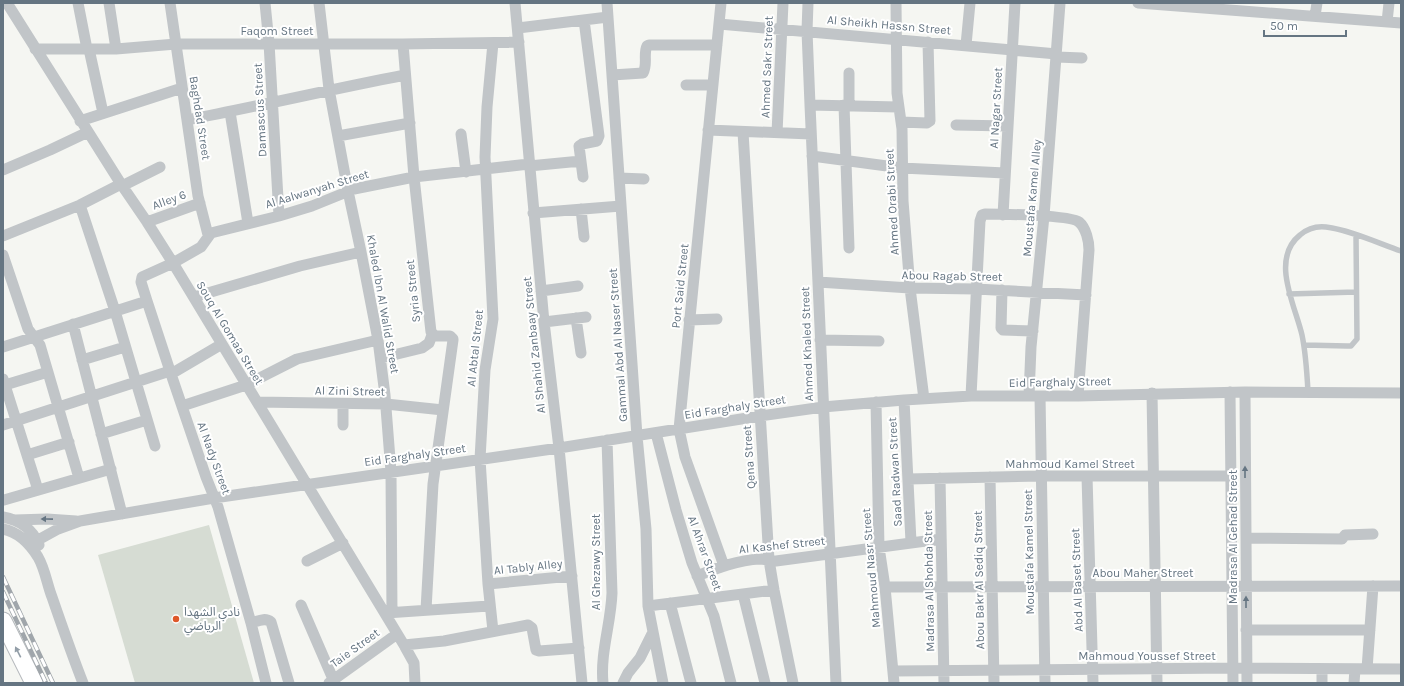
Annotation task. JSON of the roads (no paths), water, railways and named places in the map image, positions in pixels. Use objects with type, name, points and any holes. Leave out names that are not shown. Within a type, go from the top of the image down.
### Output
[{"type":"main road","points":[[5,629],[34,683]]},
{"type":"street","name":"Souq Al Gomaa Street","points":[[7,3],[121,185],[173,263],[343,543],[389,613],[397,634],[414,663],[415,683]]},
{"type":"street","points":[[78,3],[103,113]]},
{"type":"street","points":[[109,3],[116,48]]},
{"type":"street","name":"Baghdad Street","points":[[170,3],[200,203],[208,235]]},
{"type":"street","name":"Damascus Street","points":[[265,3],[269,43],[279,216]]},
{"type":"street","name":"Khaled Ibn Al Walid Street","points":[[319,3],[329,89],[381,358],[391,472],[389,613]]},
{"type":"street","name":"Al Shahid Zanbaay Street","points":[[515,3],[544,322],[559,448],[582,683]]},
{"type":"street","name":"Gammal Abd Al Naser Street","points":[[607,3],[637,436],[646,529],[648,606],[652,634],[663,683]]},
{"type":"street","name":"Port Said Street","points":[[721,3],[679,429],[685,457],[724,566]]},
{"type":"street","name":"Ahmed Sakr Street","points":[[777,133],[783,3]]},
{"type":"street","name":"Ahmed Khaled Street","points":[[808,3],[807,31],[811,134],[836,683]]},
{"type":"street","name":"Ahmed Orabi Street","points":[[896,3],[898,107],[901,122],[903,201],[910,288],[924,399]]},
{"type":"street","points":[[966,45],[970,3]]},
{"type":"street","name":"Al Nagar Street","points":[[1003,214],[1015,3]]},
{"type":"street","name":"Moustafa Kamel Alley","points":[[1034,396],[1033,331],[1044,216],[1060,3]]},
{"type":"street","points":[[1138,3],[1401,22]]},
{"type":"street","points":[[1315,16],[1317,3]]},
{"type":"street","points":[[1386,22],[1389,3]]},
{"type":"street","points":[[518,28],[608,17]]},
{"type":"street","points":[[583,177],[579,148],[580,144],[597,141],[599,136],[584,20]]},
{"type":"street","name":"Al Sheikh Hassn Street","points":[[719,24],[966,45],[1082,58]]},
{"type":"street","name":"Faqom Street","points":[[35,49],[88,49],[176,44],[403,44],[519,42]]},
{"type":"street","points":[[901,122],[927,123],[930,121],[928,42]]},
{"type":"street","name":"Al Abtal Street","points":[[493,43],[487,106],[486,170],[494,319],[485,370],[480,459],[489,606],[493,631]]},
{"type":"street","name":"Syria Street","points":[[403,44],[414,177],[430,332],[435,336],[450,336],[453,339],[433,484],[426,610]]},
{"type":"street","points":[[612,75],[643,73],[645,70],[646,50],[647,46],[649,45],[717,45]]},
{"type":"street","points":[[849,73],[846,160],[849,248]]},
{"type":"street","points":[[187,120],[272,103],[329,89],[405,75]]},
{"type":"street","points":[[686,85],[713,85]]},
{"type":"street","points":[[80,120],[182,88]]},
{"type":"street","points":[[810,105],[898,107]]},
{"type":"street","points":[[230,112],[248,223]]},
{"type":"street","points":[[338,136],[410,123]]},
{"type":"street","points":[[956,125],[1008,126]]},
{"type":"street","points":[[708,130],[811,134]]},
{"type":"street","points":[[3,170],[88,132]]},
{"type":"street","name":"Qena Street","points":[[743,132],[769,560],[793,683]]},
{"type":"street","points":[[461,134],[466,172]]},
{"type":"street","points":[[812,156],[902,168],[1005,173]]},
{"type":"street","name":"Al Aalwanyah Street","points":[[208,235],[214,232],[279,216],[316,204],[348,191],[414,177],[581,161]]},
{"type":"street","points":[[3,236],[80,205],[160,167]]},
{"type":"street","points":[[619,178],[644,179]]},
{"type":"street","name":"Alley 6","points":[[147,222],[200,203]]},
{"type":"street","points":[[80,205],[115,311],[155,446]]},
{"type":"street","points":[[534,213],[621,206]]},
{"type":"street","points":[[581,209],[584,237]]},
{"type":"street","points":[[971,396],[980,217],[985,214],[1044,216],[1075,219],[1081,224],[1086,233],[1089,244],[1078,396]]},
{"type":"street","points":[[173,263],[201,248],[208,235]]},
{"type":"street","points":[[194,298],[300,266],[361,252]]},
{"type":"street","points":[[3,255],[28,329],[40,345],[79,478]]},
{"type":"street","name":"Al Nady Street","points":[[173,263],[142,277],[141,282],[170,373],[214,498],[251,623],[266,683]]},
{"type":"street","name":"Abou Ragab Street","points":[[818,282],[910,288],[1002,290],[1086,295]]},
{"type":"street","points":[[541,291],[578,286]]},
{"type":"street","points":[[1002,290],[1001,328],[1003,330],[1033,331]]},
{"type":"street","points":[[3,347],[147,301]]},
{"type":"street","points":[[544,322],[581,318],[581,353]]},
{"type":"street","points":[[689,320],[717,319]]},
{"type":"street","points":[[73,324],[122,514]]},
{"type":"street","points":[[381,358],[422,348],[429,343],[432,335]]},
{"type":"street","points":[[182,406],[246,385],[297,359],[378,340]]},
{"type":"street","points":[[820,340],[879,340]]},
{"type":"street","points":[[3,425],[136,382],[170,373],[222,344]]},
{"type":"street","points":[[82,360],[125,347]]},
{"type":"street","points":[[38,490],[4,382],[48,372]]},
{"type":"street","name":"Eid Farghaly Street","points":[[33,542],[58,529],[80,521],[214,498],[559,448],[823,407],[971,396],[1078,396],[1230,392],[1401,392]]},
{"type":"street","name":"Madrasa Al Gehad Street","points":[[1230,392],[1232,683]]},
{"type":"street","name":"Madrasa Al Gehad Street","points":[[1245,392],[1247,683]]},
{"type":"street","points":[[1152,393],[1157,683]]},
{"type":"street","name":"Moustafa Kamel Street","points":[[1034,396],[1041,476],[1045,683]]},
{"type":"street","name":"Saad Radwan Street","points":[[904,400],[911,542]]},
{"type":"street","name":"Al Zini Street","points":[[256,402],[386,404],[443,410]]},
{"type":"street","name":"Mahmoud Nasr Street","points":[[876,402],[879,547],[885,587],[894,683]]},
{"type":"street","points":[[343,404],[343,425]]},
{"type":"street","points":[[101,434],[147,420]]},
{"type":"street","name":"Al Ahrar Street","points":[[656,433],[688,553],[708,598],[716,621],[731,683]]},
{"type":"street","name":"Al Ghezawy Street","points":[[603,683],[603,658],[612,593],[608,440]]},
{"type":"street","points":[[27,455],[68,442]]},
{"type":"street","points":[[4,500],[111,470]]},
{"type":"street","name":"Mahmoud Kamel Street","points":[[908,479],[1041,476],[1231,476]]},
{"type":"street","name":"Abd Al Baset Street","points":[[1088,476],[1093,683]]},
{"type":"street","name":"Abou Bakr Al Sediq Street","points":[[990,477],[994,683]]},
{"type":"street","name":"Madrasa Al Shohda Street","points":[[940,478],[944,683]]},
{"type":"street","points":[[8,519],[21,523],[28,529],[83,683]]},
{"type":"street","name":"Eid Farghaly Street","points":[[8,519],[80,521]]},
{"type":"street","points":[[3,529],[16,533],[33,542]]},
{"type":"street","points":[[1246,538],[1343,539],[1344,535],[1373,534]]},
{"type":"street","name":"Al Kashef Street","points":[[697,576],[724,566],[758,559],[776,561],[942,539]]},
{"type":"street","points":[[307,561],[343,543]]},
{"type":"street","name":"Al Tably Alley","points":[[488,584],[572,576]]},
{"type":"street","points":[[1367,669],[1373,586]]},
{"type":"street","name":"Abou Maher Street","points":[[885,587],[1401,586]]},
{"type":"street","points":[[648,606],[774,590]]},
{"type":"street","points":[[743,594],[765,683]]},
{"type":"street","points":[[670,603],[691,683]]},
{"type":"street","points":[[301,605],[331,681]]},
{"type":"street","points":[[389,613],[489,606]]},
{"type":"street","points":[[251,623],[263,619],[272,622],[289,683]]},
{"type":"street","points":[[404,645],[444,641],[528,624],[532,628],[536,650],[579,648]]},
{"type":"street","points":[[1246,630],[1370,630]]},
{"type":"street","name":"Taie Street","points":[[331,681],[397,634]]},
{"type":"street","points":[[623,683],[628,673],[640,658],[652,634]]},
{"type":"street","name":"Mahmoud Youssef Street","points":[[893,671],[1232,668],[1401,669]]},
{"type":"street","points":[[1322,669],[1322,683]]},
{"type":"street","points":[[1354,683],[1355,669]]},
{"type":"lane","points":[[1308,392],[1304,345],[1298,319],[1289,294],[1286,270],[1287,258],[1295,238],[1314,228],[1330,228],[1341,230],[1401,251]]},
{"type":"lane","points":[[1304,345],[1351,346],[1357,339],[1356,235]]},
{"type":"lane","points":[[1289,294],[1356,292]]},
{"type":"railway","points":[[3,577],[53,683]]},
{"type":"railway","points":[[3,592],[46,683]]},
{"type":"place","name":"نادي الشهدا الرياضي","points":[[176,619]]}]
